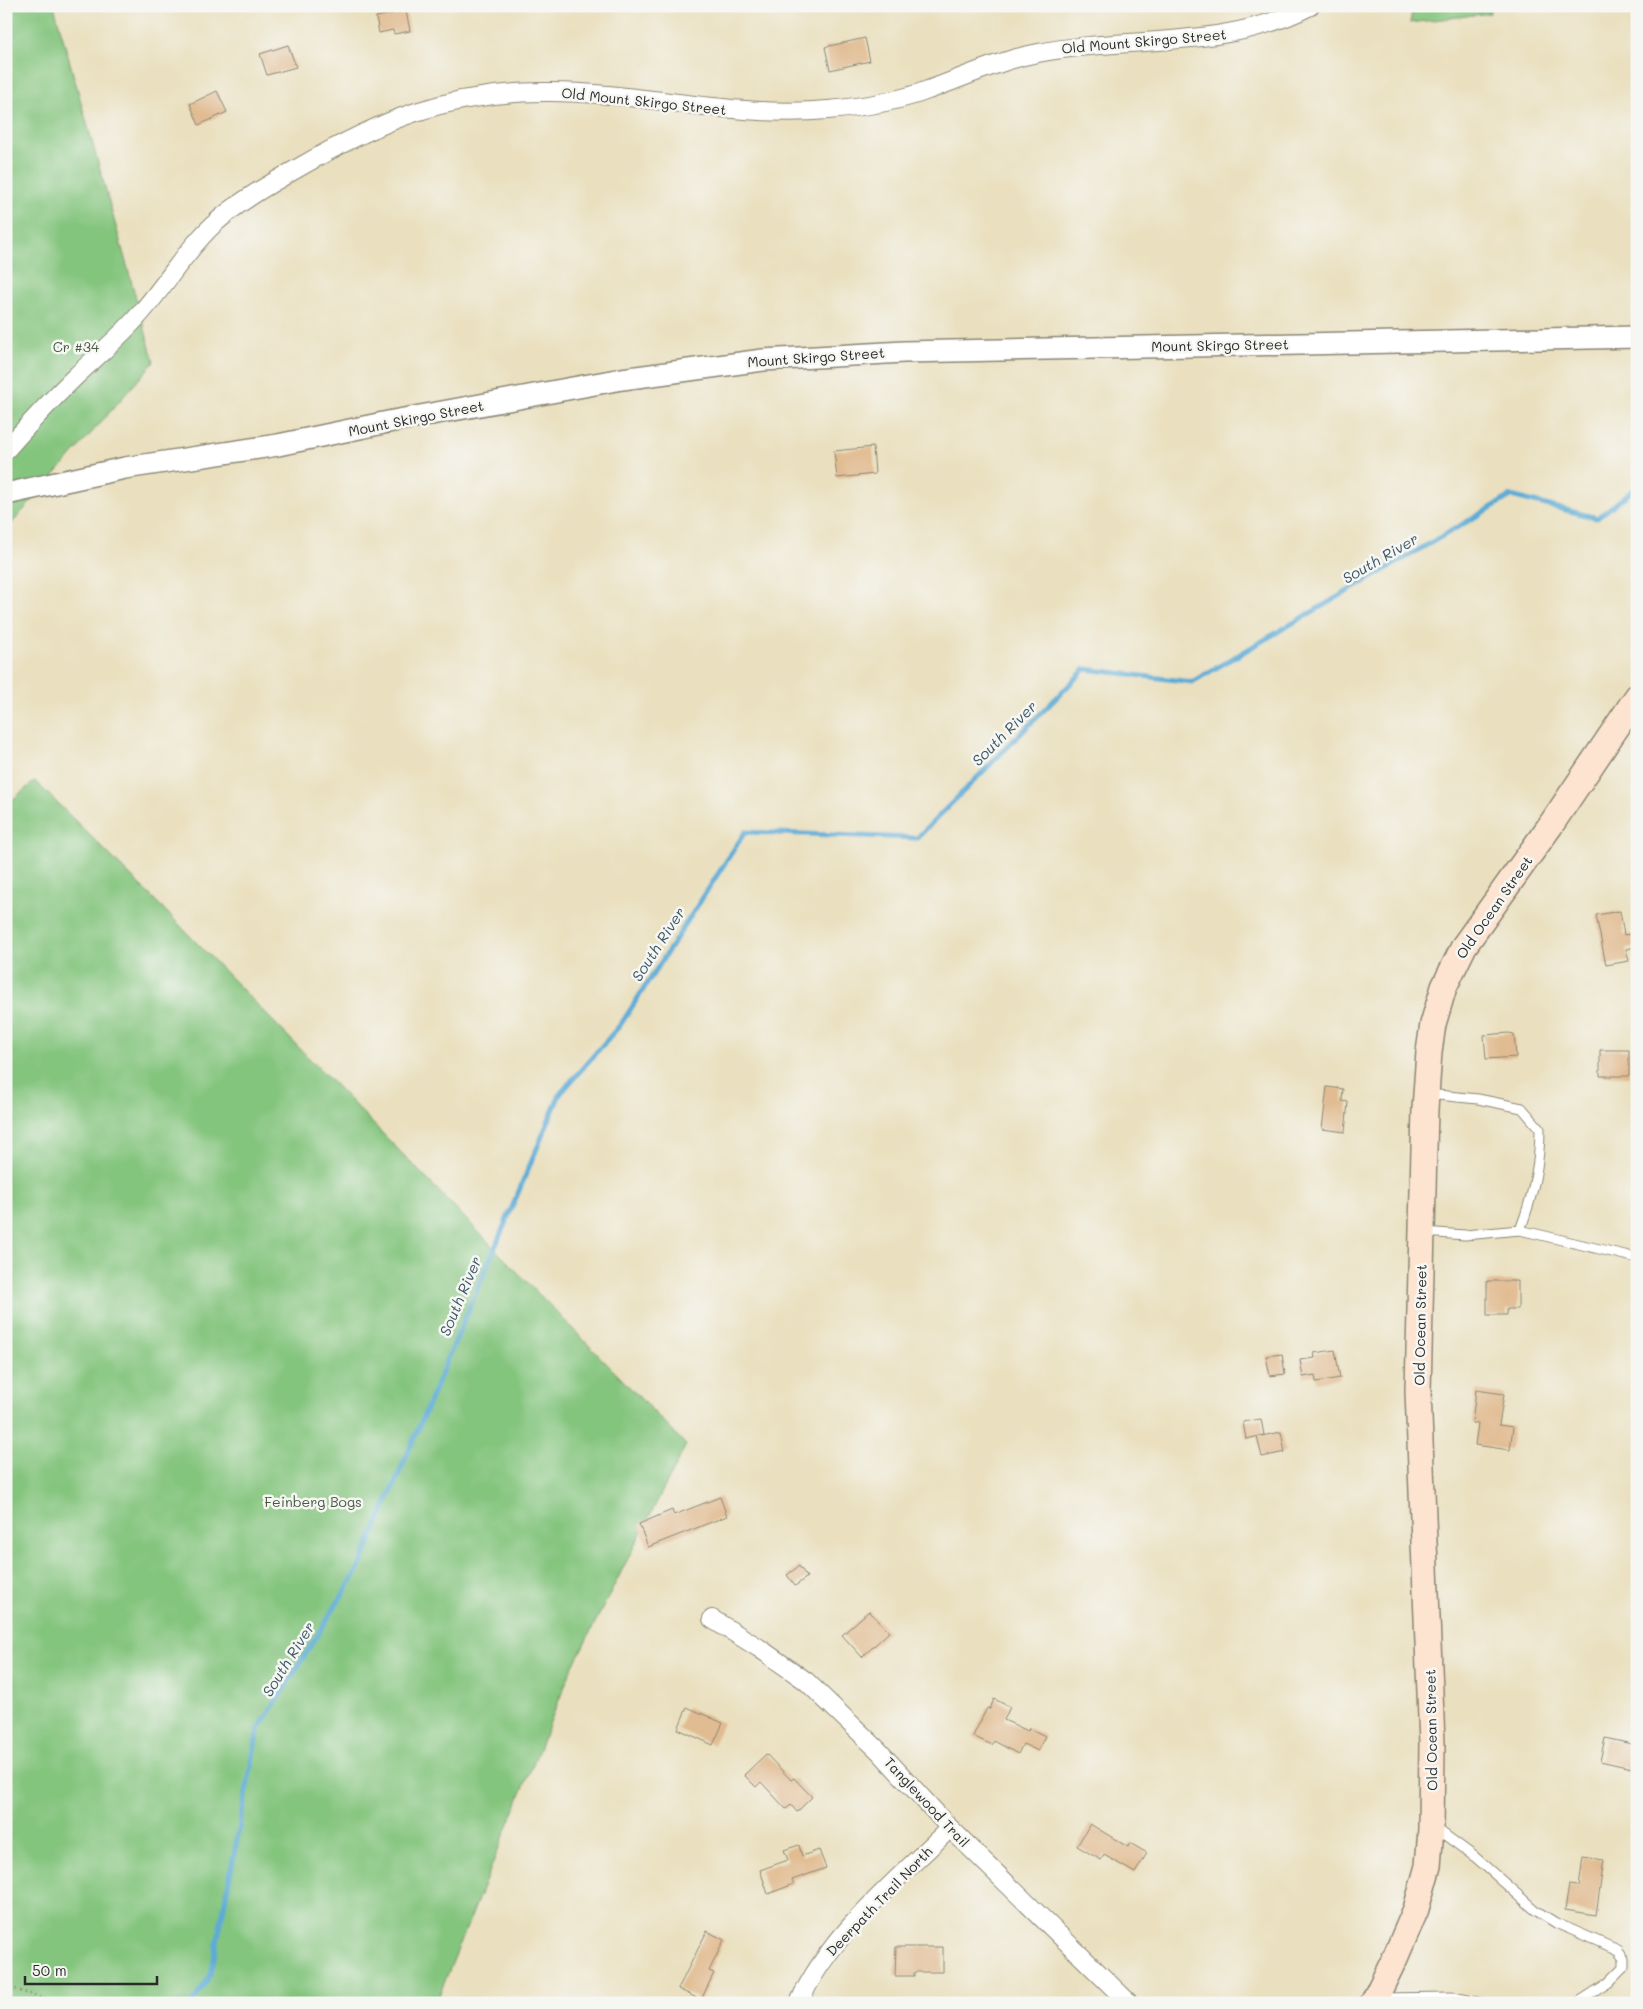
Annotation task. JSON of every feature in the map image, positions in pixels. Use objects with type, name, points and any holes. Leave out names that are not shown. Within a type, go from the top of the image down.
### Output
[{"type":"main road","name":"Old Ocean Street","points":[[1375,2000],[1408,1931],[1423,1888],[1428,1866],[1432,1825],[1431,1710],[1419,1417],[1426,1094],[1433,1024],[1451,969],[1464,946],[1550,826],[1637,697]]},
{"type":"street","name":"Old Mount Skirgo Street","points":[[6,450],[46,406],[140,315],[188,253],[213,225],[244,200],[278,179],[340,144],[397,117],[476,96],[522,92],[587,93],[753,112],[809,112],[840,109],[878,103],[925,92],[1002,62],[1035,53],[1103,43],[1204,39],[1269,23],[1310,6]]},
{"type":"street","name":"Mount Skirgo Street","points":[[6,494],[125,468],[278,446],[393,420],[640,376],[763,360],[904,352],[1637,337]]},
{"type":"street","name":"Tanglewood Trail","points":[[712,1619],[806,1681],[878,1750],[950,1828],[1129,2003]]},
{"type":"street","name":"Deerpath Trail North","points":[[798,2003],[829,1951],[880,1896],[950,1828]]},
{"type":"lane","points":[[1426,1094],[1478,1099],[1522,1108],[1540,1129],[1533,1180],[1520,1230]]},
{"type":"lane","points":[[1422,1232],[1465,1235],[1520,1230],[1637,1258]]},
{"type":"lane","points":[[1432,1825],[1475,1857],[1502,1883],[1535,1910],[1556,1923],[1618,1950],[1624,1958],[1624,1967],[1608,1983],[1577,2003]]},
{"type":"lane","points":[[1375,2000],[1454,1997],[1482,2003]]},
{"type":"path","points":[[6,1986],[56,2003]]},
{"type":"green space","name":"Cr #34","points":[[6,6],[54,6],[154,362],[6,530]]},
{"type":"green space","points":[[1413,6],[1491,6],[1490,13],[1410,23]]},
{"type":"green space","name":"Feinberg Bogs","points":[[35,781],[156,901],[686,1445],[572,1668],[436,2003],[6,2003],[6,805]]},
{"type":"building","points":[[406,11],[410,31],[394,34],[393,30],[379,33],[376,17]]},
{"type":"building","points":[[865,38],[870,61],[830,70],[825,47]]},
{"type":"building","points":[[288,45],[296,67],[267,75],[260,54]]},
{"type":"building","points":[[217,91],[227,112],[199,125],[190,104]]},
{"type":"building","points":[[873,447],[875,474],[837,478],[834,451]]},
{"type":"building","points":[[1620,911],[1624,935],[1637,933],[1637,947],[1626,949],[1629,961],[1606,965],[1596,915]]},
{"type":"building","points":[[1514,1034],[1516,1057],[1486,1059],[1484,1035]]},
{"type":"building","points":[[1600,1050],[1629,1050],[1629,1076],[1600,1076]]},
{"type":"building","points":[[1327,1087],[1343,1089],[1342,1101],[1348,1102],[1345,1132],[1322,1129]]},
{"type":"building","points":[[1487,1281],[1518,1281],[1518,1309],[1507,1309],[1507,1315],[1487,1315]]},
{"type":"building","points":[[1335,1350],[1340,1378],[1316,1382],[1315,1375],[1303,1377],[1300,1360],[1315,1358],[1314,1353]]},
{"type":"building","points":[[1282,1354],[1285,1374],[1270,1376],[1266,1356]]},
{"type":"building","points":[[1476,1390],[1504,1394],[1499,1425],[1513,1427],[1510,1450],[1475,1445],[1478,1424],[1472,1423]]},
{"type":"building","points":[[1261,1419],[1264,1435],[1246,1439],[1243,1422]]},
{"type":"building","points":[[1281,1432],[1285,1452],[1262,1457],[1257,1437]]},
{"type":"building","points":[[720,1497],[727,1516],[648,1547],[639,1524],[672,1510],[674,1515]]},
{"type":"building","points":[[799,1566],[807,1577],[795,1586],[787,1575]]},
{"type":"building","points":[[869,1611],[889,1632],[862,1657],[842,1635]]},
{"type":"building","points":[[994,1699],[1010,1707],[1004,1720],[1028,1731],[1029,1728],[1045,1736],[1038,1751],[1023,1744],[1018,1754],[994,1741],[992,1745],[973,1736],[987,1708],[990,1709]]},
{"type":"building","points":[[687,1707],[723,1723],[713,1745],[678,1729]]},
{"type":"building","points":[[1605,1738],[1636,1745],[1631,1768],[1600,1761]]},
{"type":"building","points":[[766,1754],[791,1780],[794,1778],[812,1797],[797,1812],[791,1805],[786,1809],[761,1782],[756,1787],[744,1775]]},
{"type":"building","points":[[1090,1824],[1128,1847],[1130,1843],[1147,1853],[1135,1873],[1104,1855],[1101,1860],[1077,1846]]},
{"type":"building","points":[[799,1845],[802,1856],[819,1850],[826,1868],[792,1880],[794,1884],[768,1894],[760,1870],[788,1860],[784,1850]]},
{"type":"building","points":[[1583,1857],[1604,1860],[1596,1915],[1565,1910],[1569,1885],[1579,1886]]},
{"type":"building","points":[[707,1931],[724,1940],[709,1971],[714,1973],[701,2000],[678,1989]]},
{"type":"building","points":[[896,1947],[943,1947],[943,1972],[914,1972],[914,1976],[895,1976]]},
{"type":"waterway","name":"South River","points":[[192,2003],[211,1974],[258,1730],[358,1570],[560,1094],[621,1024],[745,832],[917,838],[1085,669],[1192,682],[1511,496],[1597,518],[1637,487]]}]
